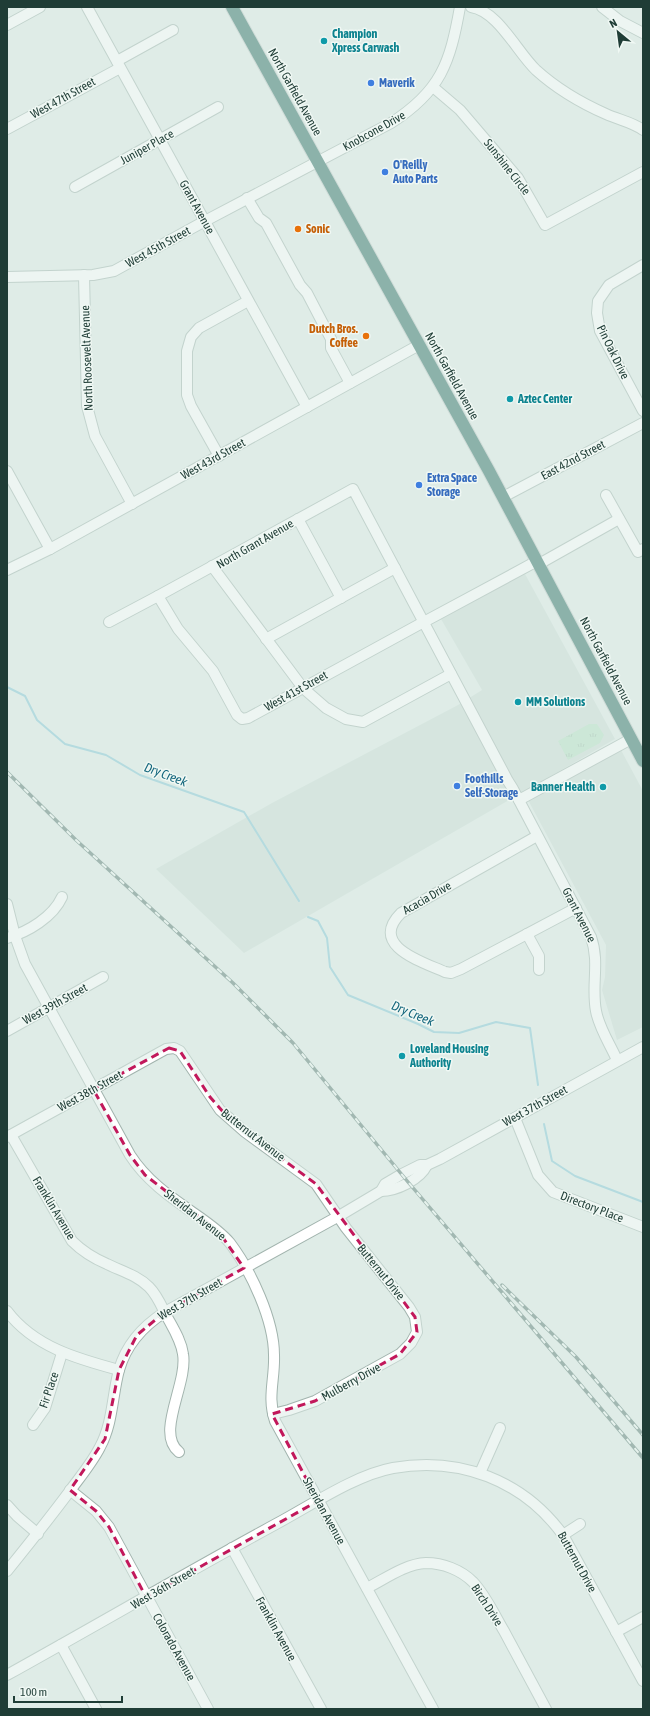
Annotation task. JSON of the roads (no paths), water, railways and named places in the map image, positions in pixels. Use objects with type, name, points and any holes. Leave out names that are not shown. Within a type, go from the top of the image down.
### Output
[{"type":"highway","name":"North Garfield Avenue","points":[[232,7],[503,497],[643,761]]},
{"type":"street","points":[[7,25],[40,7]]},
{"type":"street","name":"Grant Avenue","points":[[87,7],[306,407]]},
{"type":"street","name":"Knobcone Drive","points":[[318,161],[391,123],[410,110],[433,87],[448,59],[454,42],[460,7]]},
{"type":"street","points":[[471,7],[483,11],[499,25],[526,60],[558,88],[592,108],[630,122],[643,130]]},
{"type":"street","points":[[602,7],[620,21],[643,33]]},
{"type":"street","name":"West 47th Street","points":[[7,129],[173,30]]},
{"type":"street","name":"Sunshine Circle","points":[[433,87],[460,110],[518,178],[546,225],[643,172]]},
{"type":"street","name":"Juniper Place","points":[[75,187],[218,107]]},
{"type":"street","name":"West 45th Street","points":[[7,277],[84,275],[114,271],[318,161]]},
{"type":"street","points":[[247,198],[259,218],[266,223],[300,285],[307,293],[331,339],[331,348],[350,383]]},
{"type":"street","name":"Pin Oak Drive","points":[[643,265],[609,285],[598,301],[597,313],[600,331],[643,411]]},
{"type":"street","name":"North Roosevelt Avenue","points":[[84,275],[87,406],[95,436],[132,504]]},
{"type":"street","points":[[219,456],[191,406],[187,395],[186,351],[191,337],[199,328],[248,300]]},
{"type":"street","name":"West 43rd Street","points":[[7,570],[50,549],[419,345]]},
{"type":"street","name":"East 42nd Street","points":[[503,497],[643,422]]},
{"type":"street","points":[[7,470],[50,549]]},
{"type":"street","name":"North Grant Avenue","points":[[451,674],[363,722],[346,719],[326,708],[303,688],[212,566],[352,489],[519,800]]},
{"type":"street","points":[[606,495],[638,552],[643,549]]},
{"type":"street","name":"West 41st Street","points":[[158,596],[178,629],[213,671],[237,715],[242,719],[248,718],[423,622],[619,518]]},
{"type":"street","points":[[298,519],[341,598]]},
{"type":"street","points":[[109,622],[212,566]]},
{"type":"street","points":[[266,639],[395,568]]},
{"type":"street","points":[[519,800],[631,739]]},
{"type":"street","name":"Grant Avenue","points":[[519,800],[591,936],[595,947],[596,958],[596,1012],[602,1030],[618,1060]]},
{"type":"street","name":"Acacia Drive","points":[[537,836],[405,910],[397,917],[391,931],[394,942],[404,954],[445,972],[451,973],[576,908]]},
{"type":"street","points":[[11,937],[34,926],[57,907],[62,897]]},
{"type":"street","name":"Sheridan Avenue","points":[[7,904],[11,937],[48,1008],[130,1155],[145,1175],[168,1196],[219,1232],[229,1242],[244,1268],[264,1307],[273,1339],[274,1354],[271,1397],[272,1414],[280,1433],[433,1709]]},
{"type":"street","points":[[527,934],[540,956],[539,970]]},
{"type":"street","name":"West 39th Street","points":[[7,1031],[103,977]]},
{"type":"street","name":"West 37th Street","points":[[7,1571],[38,1534],[90,1463],[105,1439],[112,1413],[119,1370],[127,1350],[137,1334],[151,1321],[339,1216],[380,1191],[389,1191],[408,1182],[424,1172],[427,1165],[643,1047]]},
{"type":"street","name":"West 38th Street","points":[[9,1136],[166,1049],[174,1048]]},
{"type":"street","name":"Butternut Avenue","points":[[174,1048],[180,1051],[220,1110],[245,1132],[316,1184],[339,1216]]},
{"type":"street","name":"Directory Place","points":[[515,1118],[538,1175],[553,1192],[643,1227]]},
{"type":"street","name":"Franklin Avenue","points":[[9,1136],[72,1240],[81,1250],[92,1257],[140,1279],[155,1293],[178,1336],[184,1356],[182,1379],[169,1429],[171,1444],[179,1452]]},
{"type":"street","name":"Butternut Drive","points":[[339,1216],[346,1228],[409,1307],[421,1333]]},
{"type":"street","points":[[7,1311],[33,1336],[62,1353],[119,1370]]},
{"type":"street","name":"Mulberry Drive","points":[[272,1414],[315,1401],[392,1358],[406,1349],[414,1338],[421,1333]]},
{"type":"street","name":"Fir Place","points":[[33,1426],[45,1408],[62,1353]]},
{"type":"street","points":[[480,1473],[500,1428]]},
{"type":"street","name":"Butternut Drive","points":[[318,1501],[359,1480],[391,1469],[407,1466],[439,1466],[460,1468],[480,1473],[513,1489],[528,1499],[544,1513],[563,1535],[643,1682]]},
{"type":"street","name":"Colorado Avenue","points":[[70,1490],[96,1511],[109,1527],[208,1709]]},
{"type":"street","name":"West 36th Street","points":[[7,1675],[318,1501]]},
{"type":"street","points":[[7,1505],[17,1516],[38,1534]]},
{"type":"street","points":[[563,1535],[580,1524]]},
{"type":"street","name":"Franklin Avenue","points":[[232,1548],[321,1709]]},
{"type":"street","name":"Birch Drive","points":[[367,1588],[409,1566],[417,1564],[447,1566],[465,1575],[472,1581],[486,1599],[546,1709]]},
{"type":"street","points":[[616,1632],[643,1617]]},
{"type":"street","points":[[61,1645],[96,1709]]},
{"type":"waterway","name":"Dry Creek","points":[[7,687],[25,696],[37,720],[65,744],[106,755],[140,775],[244,812],[299,901]]},
{"type":"waterway","name":"Dry Creek","points":[[308,917],[318,921],[327,938],[330,967],[348,995],[434,1032],[459,1033],[496,1022],[530,1028],[538,1085]]},
{"type":"waterway","name":"Dry Creek","points":[[544,1124],[552,1161],[575,1176],[643,1202]]},
{"type":"railway","points":[[7,772],[76,840],[233,983],[293,1043],[408,1182],[643,1458]]},
{"type":"railway","points":[[502,1285],[576,1357],[643,1435]]},
{"type":"place","name":"Champion Xpress Carwash","points":[[324,41]]},
{"type":"place","name":"Maverik","points":[[371,83]]},
{"type":"place","name":"O'Reilly Auto Parts","points":[[385,172]]},
{"type":"place","name":"Sonic","points":[[298,229]]},
{"type":"place","name":"Dutch Bros. Coffee","points":[[366,336]]},
{"type":"place","name":"Aztec Center","points":[[510,399]]},
{"type":"place","name":"Extra Space Storage","points":[[419,485]]},
{"type":"place","name":"MM Solutions","points":[[518,702]]},
{"type":"place","name":"Foothills Self-Storage","points":[[457,786]]},
{"type":"place","name":"Banner Health","points":[[603,787]]},
{"type":"place","name":"Loveland Housing Authority","points":[[402,1056]]}]
